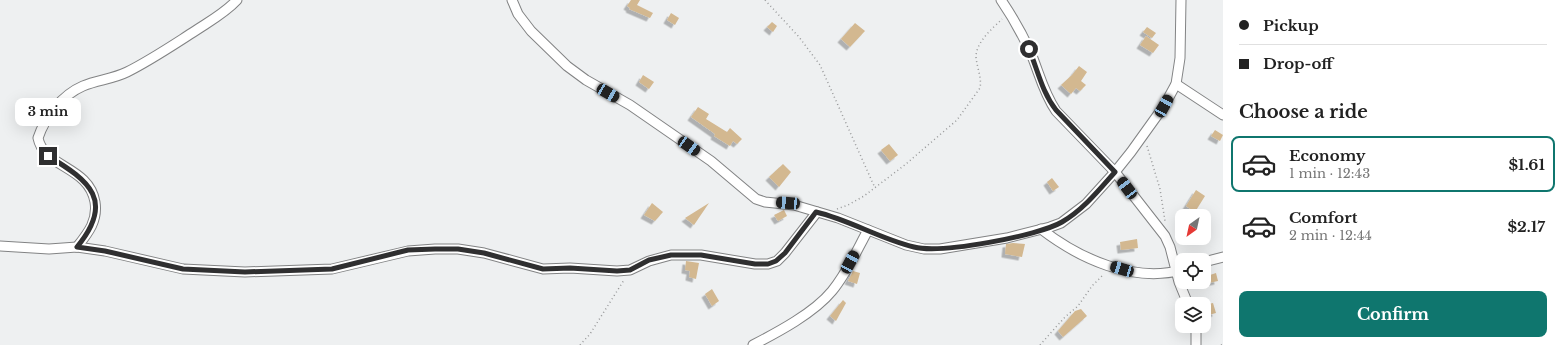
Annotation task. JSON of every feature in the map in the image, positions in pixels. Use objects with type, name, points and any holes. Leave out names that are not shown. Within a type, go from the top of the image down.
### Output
[{"type":"street","points":[[77,247],[89,231],[96,217],[93,194],[89,186],[76,172],[42,151],[38,138],[44,124],[54,109],[71,93],[83,86],[126,72],[139,65],[215,18],[237,0]]},
{"type":"street","points":[[512,0],[518,14],[531,32],[567,66],[586,80],[630,105],[704,157],[748,194],[765,202],[788,203],[838,218],[916,248],[940,249],[1007,238],[1041,229],[1061,223],[1077,212],[1115,172],[1164,106],[1176,84],[1180,58],[1181,0]]},
{"type":"street","points":[[1001,0],[1029,49],[1043,89],[1049,100],[1056,110],[1115,172],[1165,236],[1175,260]]},
{"type":"street","points":[[1176,84],[1223,115]]},
{"type":"street","points":[[0,246],[49,249],[77,247],[105,251],[183,269],[245,272],[332,269],[408,250],[435,249],[458,249],[484,253],[543,269],[570,268],[617,271],[630,270],[649,260],[678,255],[701,255],[755,264],[768,264],[776,261],[785,253],[816,212]]},
{"type":"street","points":[[1041,229],[1055,240],[1083,255],[1122,269],[1144,274],[1160,274],[1175,272]]},
{"type":"street","points":[[753,345],[774,334],[825,298],[839,281],[868,230]]},
{"type":"street","points":[[1211,260],[1223,257]]},
{"type":"street","points":[[1196,333],[1196,345]]},
{"type":"path","points":[[765,0],[799,37],[820,65],[875,188]]},
{"type":"path","points":[[834,210],[848,205],[875,188],[906,164],[956,120],[966,109],[980,88],[977,51],[985,37],[1009,12]]},
{"type":"path","points":[[1144,134],[1160,189],[1166,222]]},
{"type":"path","points":[[1040,345],[1065,317],[1078,306],[1101,276],[1110,271],[1122,269]]},
{"type":"path","points":[[580,345],[590,334],[630,270]]},
{"type":"building","points":[[631,0],[640,0],[637,5],[653,13],[650,18],[629,9],[630,8],[627,6]]},
{"type":"building","points":[[671,13],[679,18],[675,25],[667,20]]},
{"type":"building","points":[[772,22],[777,26],[773,32],[767,27]]},
{"type":"building","points":[[855,23],[865,31],[850,47],[841,39]]},
{"type":"building","points":[[1147,27],[1156,33],[1152,38],[1143,32]]},
{"type":"building","points":[[1146,36],[1159,45],[1153,53],[1140,45]]},
{"type":"building","points":[[1079,66],[1087,72],[1081,81],[1086,85],[1080,91],[1076,88],[1071,94],[1061,85]]},
{"type":"building","points":[[643,75],[654,82],[649,89],[639,82]]},
{"type":"building","points":[[698,107],[709,114],[706,119],[727,132],[730,128],[742,139],[737,144],[733,141],[730,146],[714,136],[715,134],[691,117]]},
{"type":"building","points":[[1215,130],[1223,135],[1220,141],[1211,136]]},
{"type":"building","points":[[889,144],[898,155],[890,161],[881,150]]},
{"type":"building","points":[[783,164],[791,172],[779,187],[769,177]]},
{"type":"building","points":[[1052,178],[1059,187],[1053,191],[1047,182]]},
{"type":"building","points":[[1196,190],[1205,196],[1197,209],[1190,209],[1186,206]]},
{"type":"building","points":[[652,203],[663,212],[655,221],[644,215]]},
{"type":"building","points":[[709,203],[694,225],[685,218]]},
{"type":"building","points":[[784,210],[787,216],[778,221],[774,215]]},
{"type":"building","points":[[1137,239],[1138,248],[1121,250],[1120,242]]},
{"type":"building","points":[[1006,244],[1025,244],[1022,257],[1005,254]]},
{"type":"building","points":[[686,261],[699,263],[696,279],[689,277],[690,271],[685,270]]},
{"type":"building","points":[[853,271],[860,273],[857,284],[848,281]]},
{"type":"building","points":[[1216,273],[1218,281],[1211,282],[1211,275]]},
{"type":"building","points":[[712,289],[719,301],[712,306],[705,294]]},
{"type":"building","points":[[843,300],[846,303],[836,321],[830,316]]},
{"type":"building","points":[[1211,303],[1213,303],[1216,313],[1211,314]]},
{"type":"building","points":[[1081,309],[1087,316],[1063,337],[1058,331],[1075,311]]},
{"type":"route","points":[[48,156],[76,172],[89,186],[93,194],[96,217],[89,231],[77,247],[105,251],[183,269],[286,272],[332,269],[408,250],[435,249],[458,249],[484,253],[543,269],[570,268],[617,271],[630,270],[649,260],[664,256],[690,254],[755,264],[768,264],[776,261],[785,253],[816,212],[827,214],[916,248],[940,249],[1007,238],[1061,223],[1086,204],[1115,172],[1086,139],[1056,110],[1049,100],[1043,89],[1029,49]]}]
